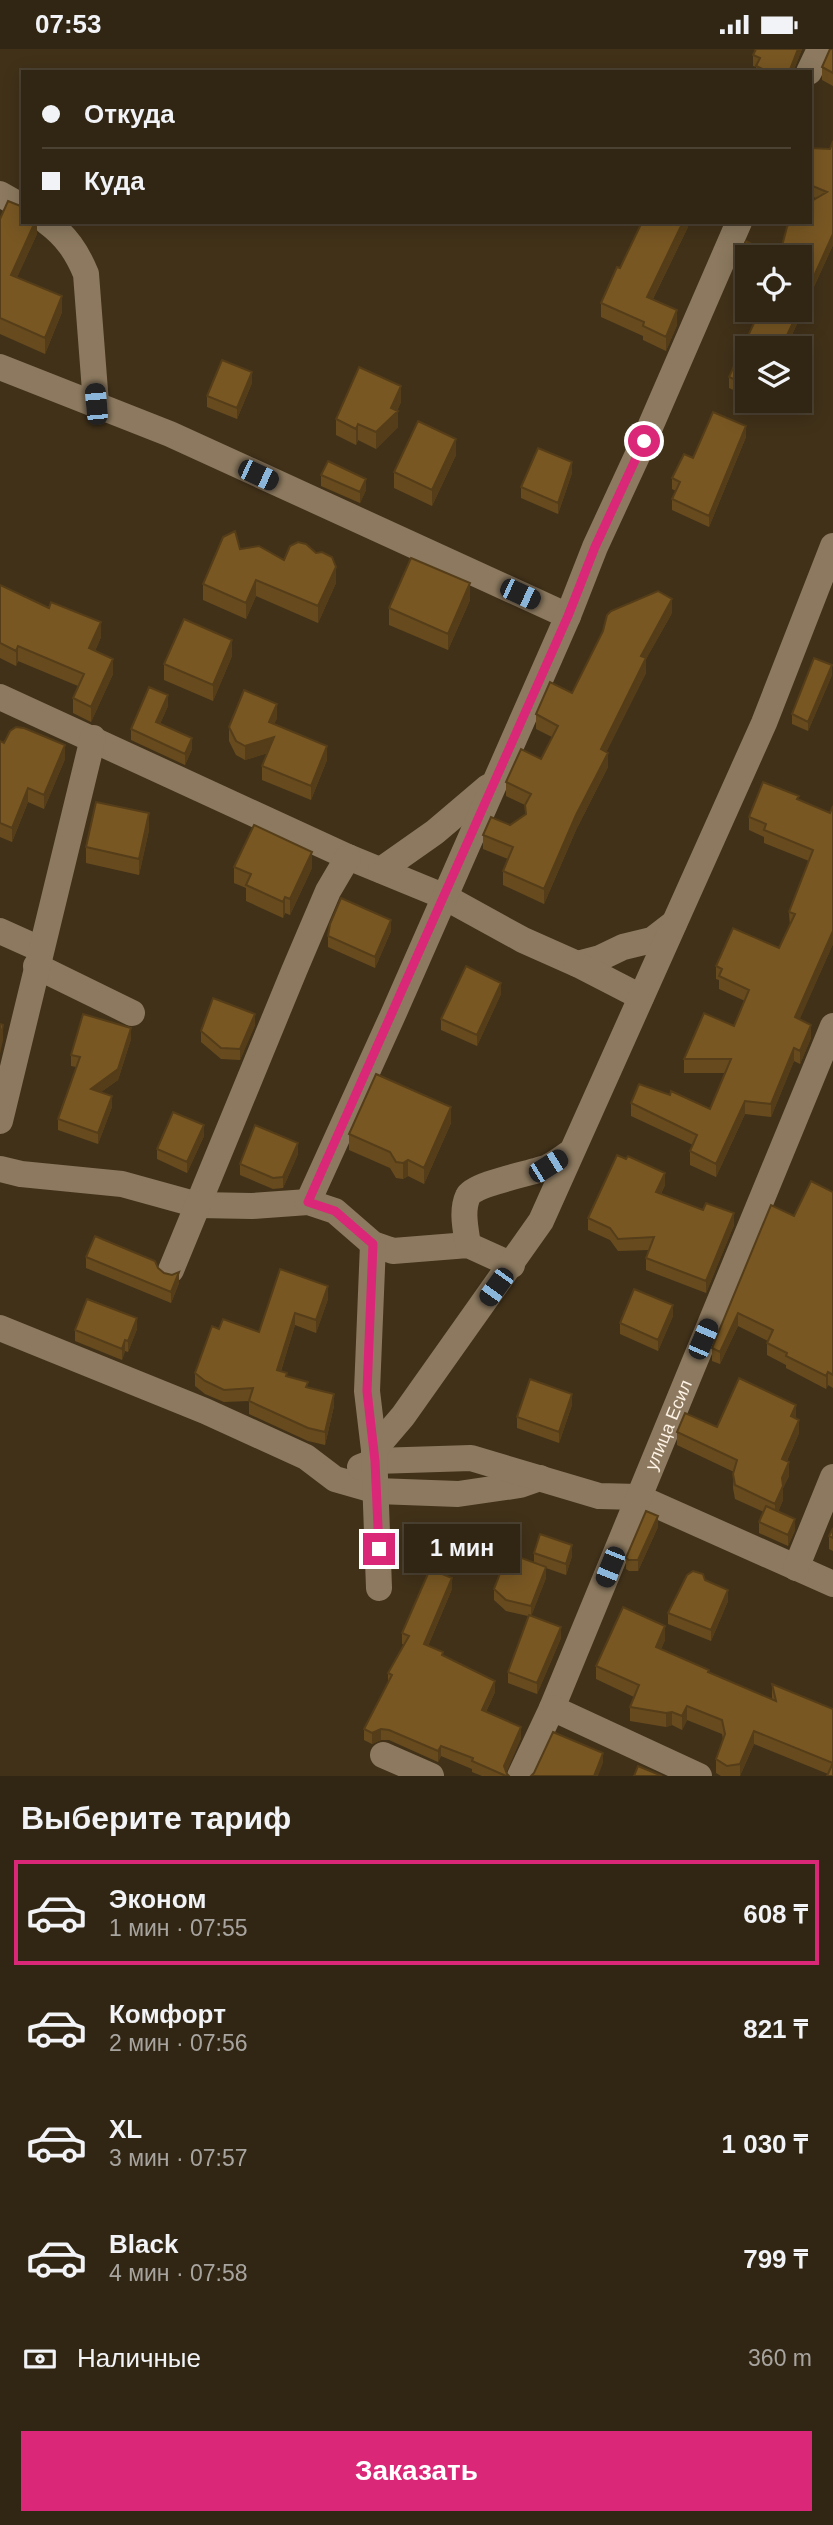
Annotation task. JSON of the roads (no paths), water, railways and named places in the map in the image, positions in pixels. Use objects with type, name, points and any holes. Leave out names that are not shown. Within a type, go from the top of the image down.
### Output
[{"type":"street","points":[[810,70],[820,49]]},
{"type":"street","points":[[0,194],[21,206]]},
{"type":"street","points":[[50,224],[63,233],[86,274],[96,404]]},
{"type":"street","points":[[308,1202],[392,1017],[738,224]]},
{"type":"street","points":[[0,367],[170,434],[568,616]]},
{"type":"street","points":[[335,1479],[374,1455],[541,1221],[764,723],[833,547]]},
{"type":"street","points":[[0,697],[348,857],[443,896],[523,940],[578,964],[641,997]]},
{"type":"street","points":[[0,1121],[93,738]]},
{"type":"street","points":[[381,870],[435,832],[495,781]]},
{"type":"street","points":[[171,1270],[328,891],[348,857]]},
{"type":"street","points":[[578,964],[600,958],[623,947],[652,940],[674,923]]},
{"type":"street","points":[[0,932],[38,958],[132,1013]]},
{"type":"street","name":"улица Есил","points":[[520,1776],[552,1708],[833,1026]]},
{"type":"street","points":[[468,1245],[465,1215],[468,1195],[477,1187],[548,1166],[571,1152]]},
{"type":"street","points":[[0,1169],[122,1184],[198,1205],[252,1206],[308,1202],[335,1211],[373,1244],[393,1251],[468,1245],[512,1265]]},
{"type":"street","points":[[373,1244],[367,1391],[377,1491],[379,1588]]},
{"type":"street","points":[[0,1328],[205,1411],[306,1457],[335,1479],[377,1491],[458,1494],[520,1485],[540,1478]]},
{"type":"street","points":[[374,1455],[471,1458],[599,1496],[638,1497],[833,1584]]},
{"type":"street","points":[[796,1567],[833,1477]]},
{"type":"street","points":[[552,1708],[699,1776]]},
{"type":"street","points":[[383,1755],[431,1776]]}]
